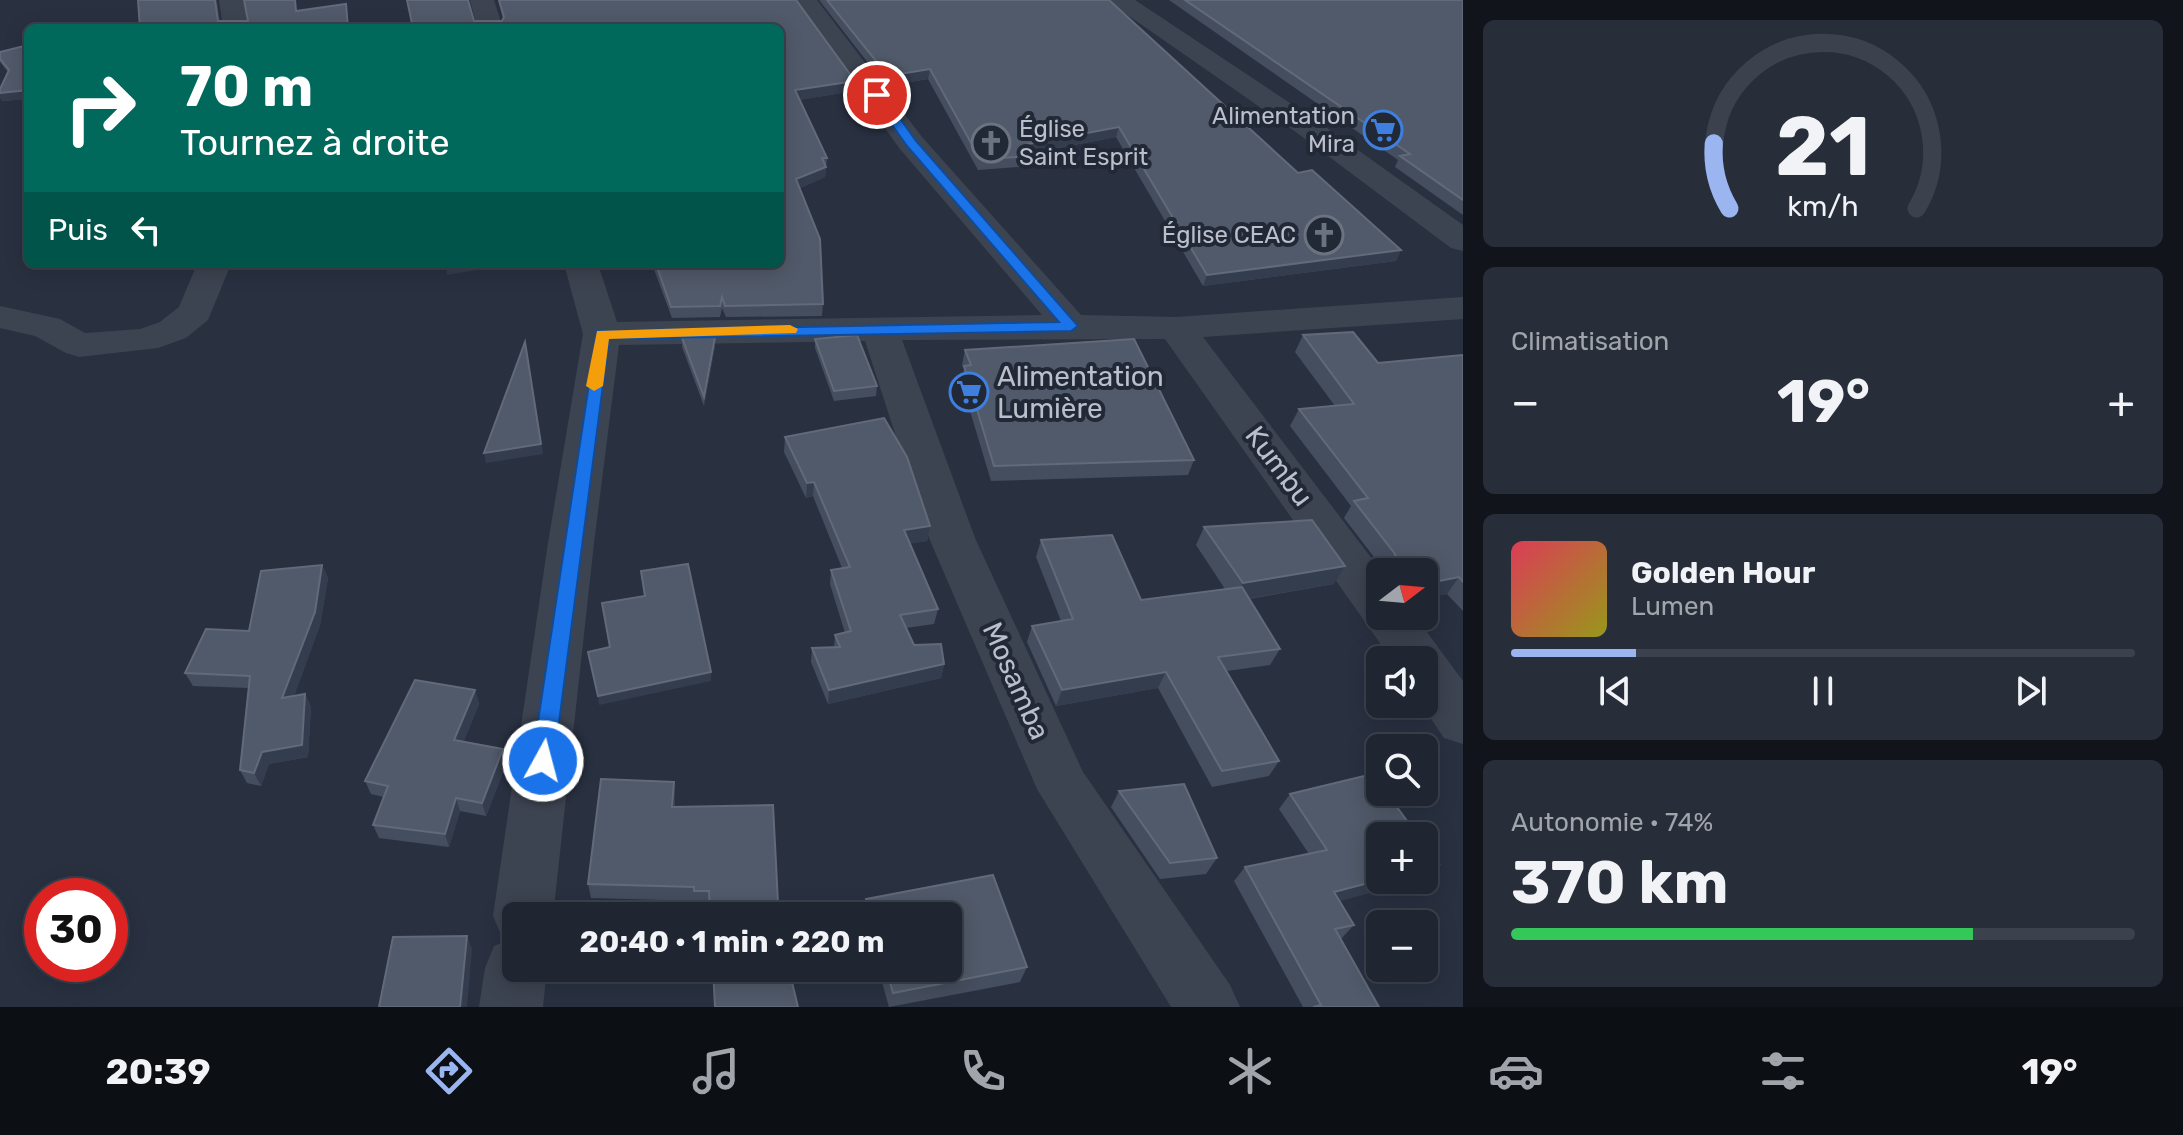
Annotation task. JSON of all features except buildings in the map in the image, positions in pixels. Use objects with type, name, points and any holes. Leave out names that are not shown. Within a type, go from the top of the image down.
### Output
[{"type":"street","points":[[231,0],[235,24]]},
{"type":"street","points":[[482,0],[489,24]]},
{"type":"street","points":[[804,0],[911,143],[1071,326]]},
{"type":"street","points":[[1118,0],[1310,129],[1463,241]]},
{"type":"street","points":[[0,317],[47,327],[79,345],[145,340],[173,330],[195,312],[212,268]]},
{"type":"street","points":[[525,902],[571,543],[602,334],[582,268]]},
{"type":"street","points":[[602,334],[879,328],[1176,328],[1463,308]]},
{"type":"street","name":"Mosamba","points":[[879,328],[952,538],[1064,789],[1208,1007]]},
{"type":"street","name":"Kumbu","points":[[1176,328],[1366,586]]},
{"type":"street","points":[[1438,687],[1463,722]]},
{"type":"street","points":[[511,1007],[514,982]]},
{"type":"slow traffic","points":[[594,386],[602,334],[790,329]]},
{"type":"place","name":"Alimentation Mira","points":[[1383,130]]},
{"type":"place","name":"Église Saint Esprit","points":[[991,143]]},
{"type":"place","name":"Église CEAC","points":[[1324,235]]},
{"type":"place","name":"Alimentation Lumière","points":[[969,392]]},
{"type":"route","points":[[543,761],[602,334],[1071,326],[911,143],[877,95]]}]
